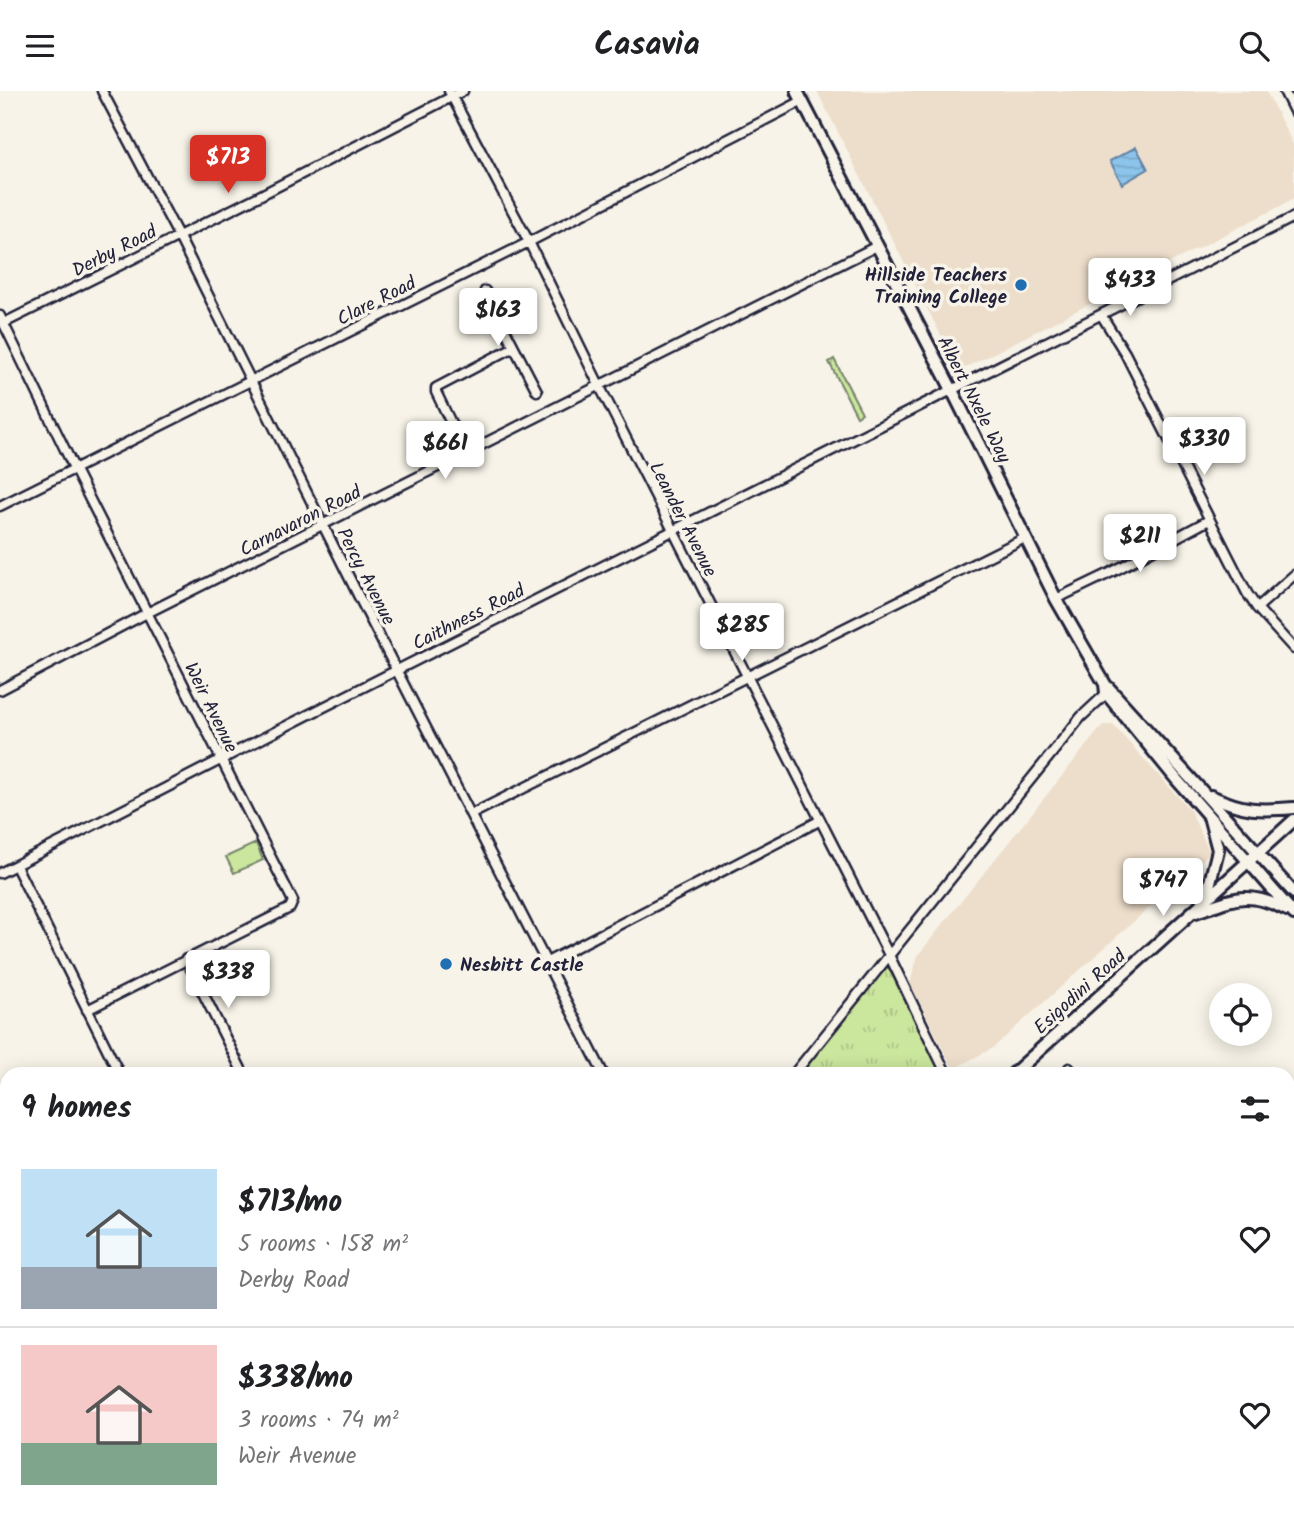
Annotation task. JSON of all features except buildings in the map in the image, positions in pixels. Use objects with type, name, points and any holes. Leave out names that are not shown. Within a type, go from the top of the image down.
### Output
[{"type":"main road","name":"Albert Nxele Way","points":[[800,96],[952,390],[1024,538],[1107,688],[1177,780],[1293,913]]},
{"type":"main road","name":"Albert Nxele Way","points":[[1107,688],[1260,852],[1294,893]]},
{"type":"main road","points":[[1206,793],[1233,806],[1260,811],[1294,808]]},
{"type":"main road","points":[[1205,902],[1218,851],[1208,813]]},
{"type":"main road","name":"Esigodini Road","points":[[1021,1067],[1294,820]]},
{"type":"main road","points":[[1192,913],[1244,897],[1269,901],[1293,913]]},
{"type":"street","name":"Percy Avenue","points":[[102,91],[178,235],[323,526],[600,1067]]},
{"type":"street","name":"Derby Road","points":[[2,320],[178,235],[451,94],[463,91]]},
{"type":"street","points":[[1284,91],[1294,111]]},
{"type":"street","name":"Leander Avenue","points":[[451,94],[529,242],[943,1067]]},
{"type":"street","name":"Clare Road","points":[[0,506],[529,242],[800,96]]},
{"type":"street","name":"Caithness Road","points":[[0,873],[1294,217]]},
{"type":"street","name":"Carnavaron Road","points":[[0,690],[877,246]]},
{"type":"street","points":[[485,291],[537,391]]},
{"type":"street","points":[[1102,316],[1131,365],[1209,520],[1257,608],[1294,649]]},
{"type":"street","name":"Weir Avenue","points":[[2,320],[293,901],[290,908],[87,1010]]},
{"type":"street","points":[[466,454],[436,388],[514,347]]},
{"type":"street","points":[[1056,599],[1209,520]]},
{"type":"street","points":[[472,814],[1024,538]]},
{"type":"street","points":[[1257,608],[1294,575]]},
{"type":"street","points":[[799,1067],[1107,688]]},
{"type":"street","points":[[547,962],[819,821]]},
{"type":"street","points":[[16,866],[116,1067]]},
{"type":"street","points":[[186,959],[240,1067]]},
{"type":"shaded area","name":"Hillside Teachers Training College","points":[[817,91],[1266,91],[1294,146],[1294,199],[959,371]]},
{"type":"shaded area","points":[[1103,725],[1113,725],[1190,810],[1210,853],[993,1048],[957,1067],[952,1067],[910,983],[918,955]]},
{"type":"green space","points":[[834,359],[862,413],[857,416],[829,362]]},
{"type":"green space","points":[[256,843],[263,860],[234,873],[226,857]]},
{"type":"green space","points":[[884,967],[889,968],[938,1067],[804,1067]]},
{"type":"water","points":[[1136,147],[1148,169],[1122,184],[1110,161]]},
{"type":"place","name":"Hillside Teachers Training College","points":[[1021,285]]},
{"type":"place","name":"Nesbitt Castle","points":[[446,964]]}]
